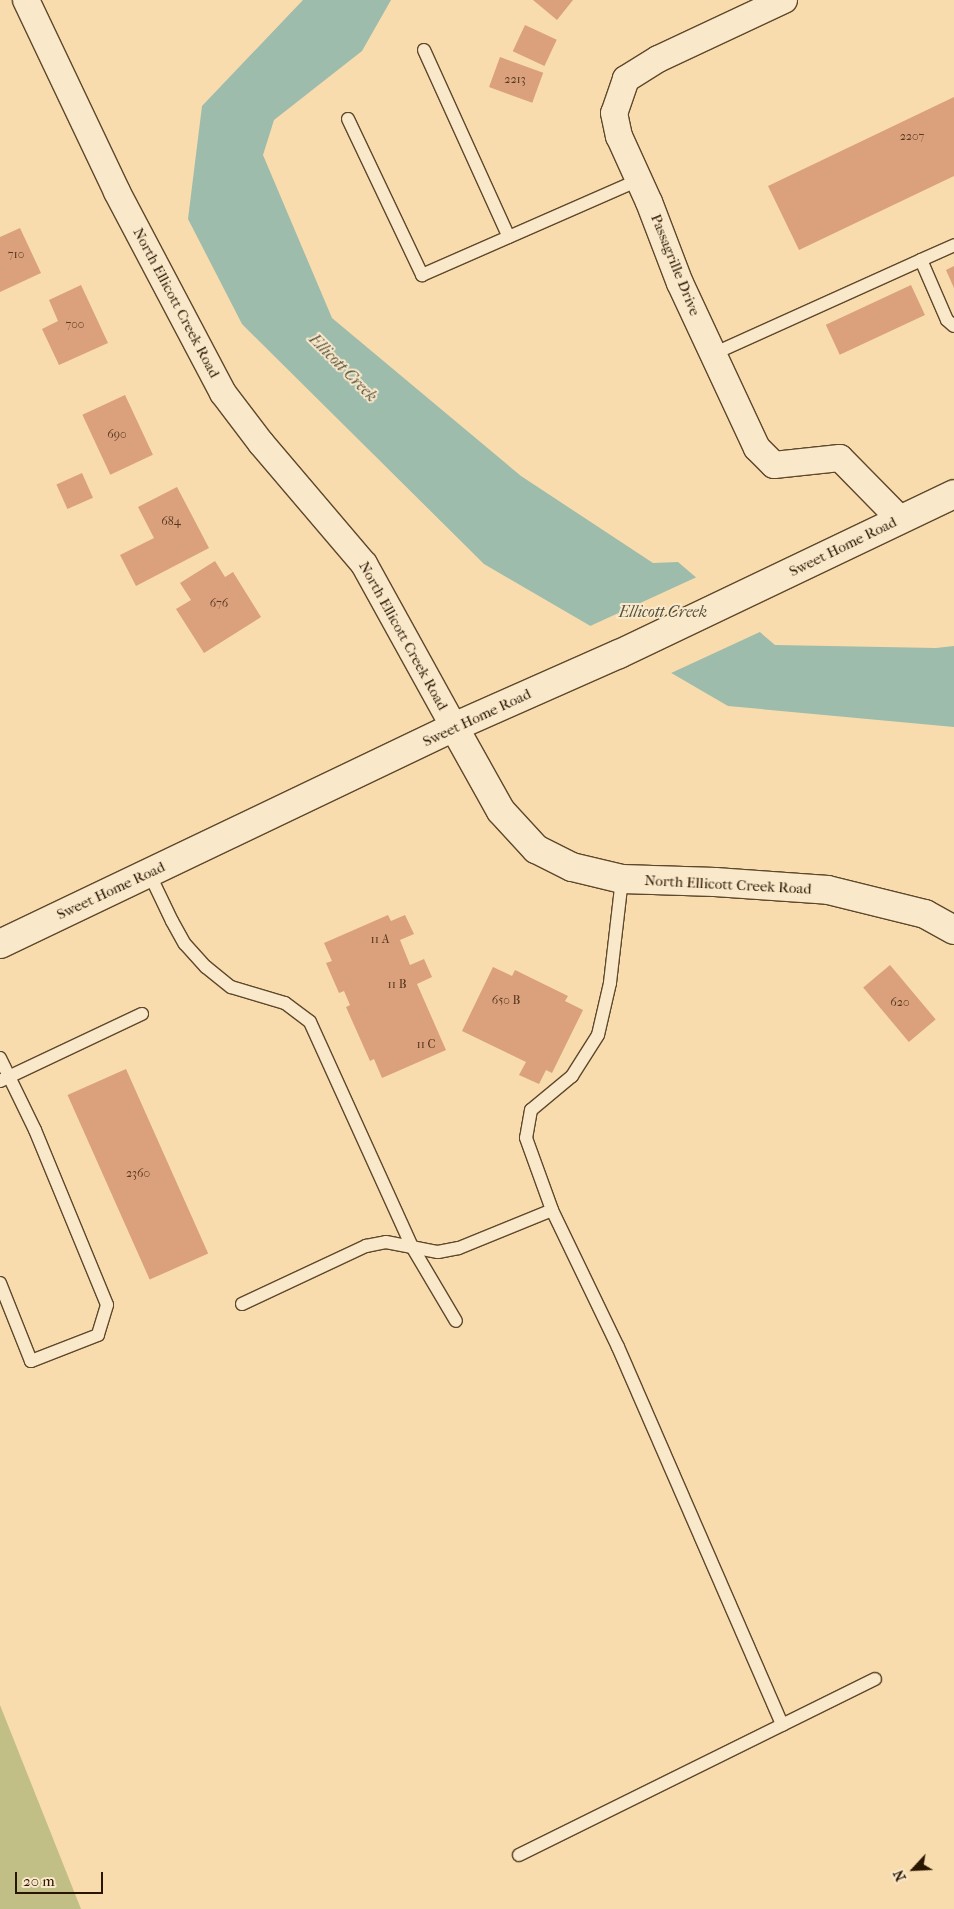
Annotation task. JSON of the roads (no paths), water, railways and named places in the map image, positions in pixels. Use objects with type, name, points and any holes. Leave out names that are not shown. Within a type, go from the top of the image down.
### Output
[{"type":"main road","name":"Sweet Home Road","points":[[0,944],[454,728],[760,588],[954,494]]},
{"type":"main road","name":"North Ellicott Creek Road","points":[[454,728],[501,811],[536,850],[572,867],[622,879],[715,882],[828,890],[925,914],[954,930]]},
{"type":"street","name":"North Ellicott Creek Road","points":[[26,0],[117,192],[223,393],[261,443],[364,564],[454,728]]},
{"type":"street","name":"Passagrille Drive","points":[[784,0],[658,60],[626,79],[614,113],[620,136],[680,283],[757,448],[774,465],[840,458],[900,519]]},
{"type":"lane","points":[[424,50],[509,237]]},
{"type":"lane","points":[[348,119],[422,276],[638,180]]},
{"type":"lane","points":[[713,354],[954,245]]},
{"type":"lane","points":[[921,260],[947,320],[954,326]]},
{"type":"lane","points":[[149,873],[181,936],[206,967],[231,987],[285,1003],[310,1022],[411,1245],[456,1321]]},
{"type":"lane","points":[[622,879],[610,983],[598,1035],[572,1076],[531,1110],[526,1138],[552,1210],[618,1348],[782,1725]]},
{"type":"lane","points":[[5,1079],[142,1014]]},
{"type":"lane","points":[[0,1058],[5,1079],[35,1130],[107,1305],[98,1335],[31,1361],[0,1283]]},
{"type":"lane","points":[[242,1304],[366,1246],[386,1242],[411,1245],[438,1252],[459,1248],[552,1210]]},
{"type":"lane","points":[[519,1855],[875,1679]]},
{"type":"water","name":"Ellicott Creek","points":[[303,0],[391,0],[362,51],[274,120],[263,155],[332,318],[521,476],[653,563],[678,562],[775,645],[936,648],[954,646],[954,727],[728,706],[484,564],[242,324],[188,219],[202,106]]}]
